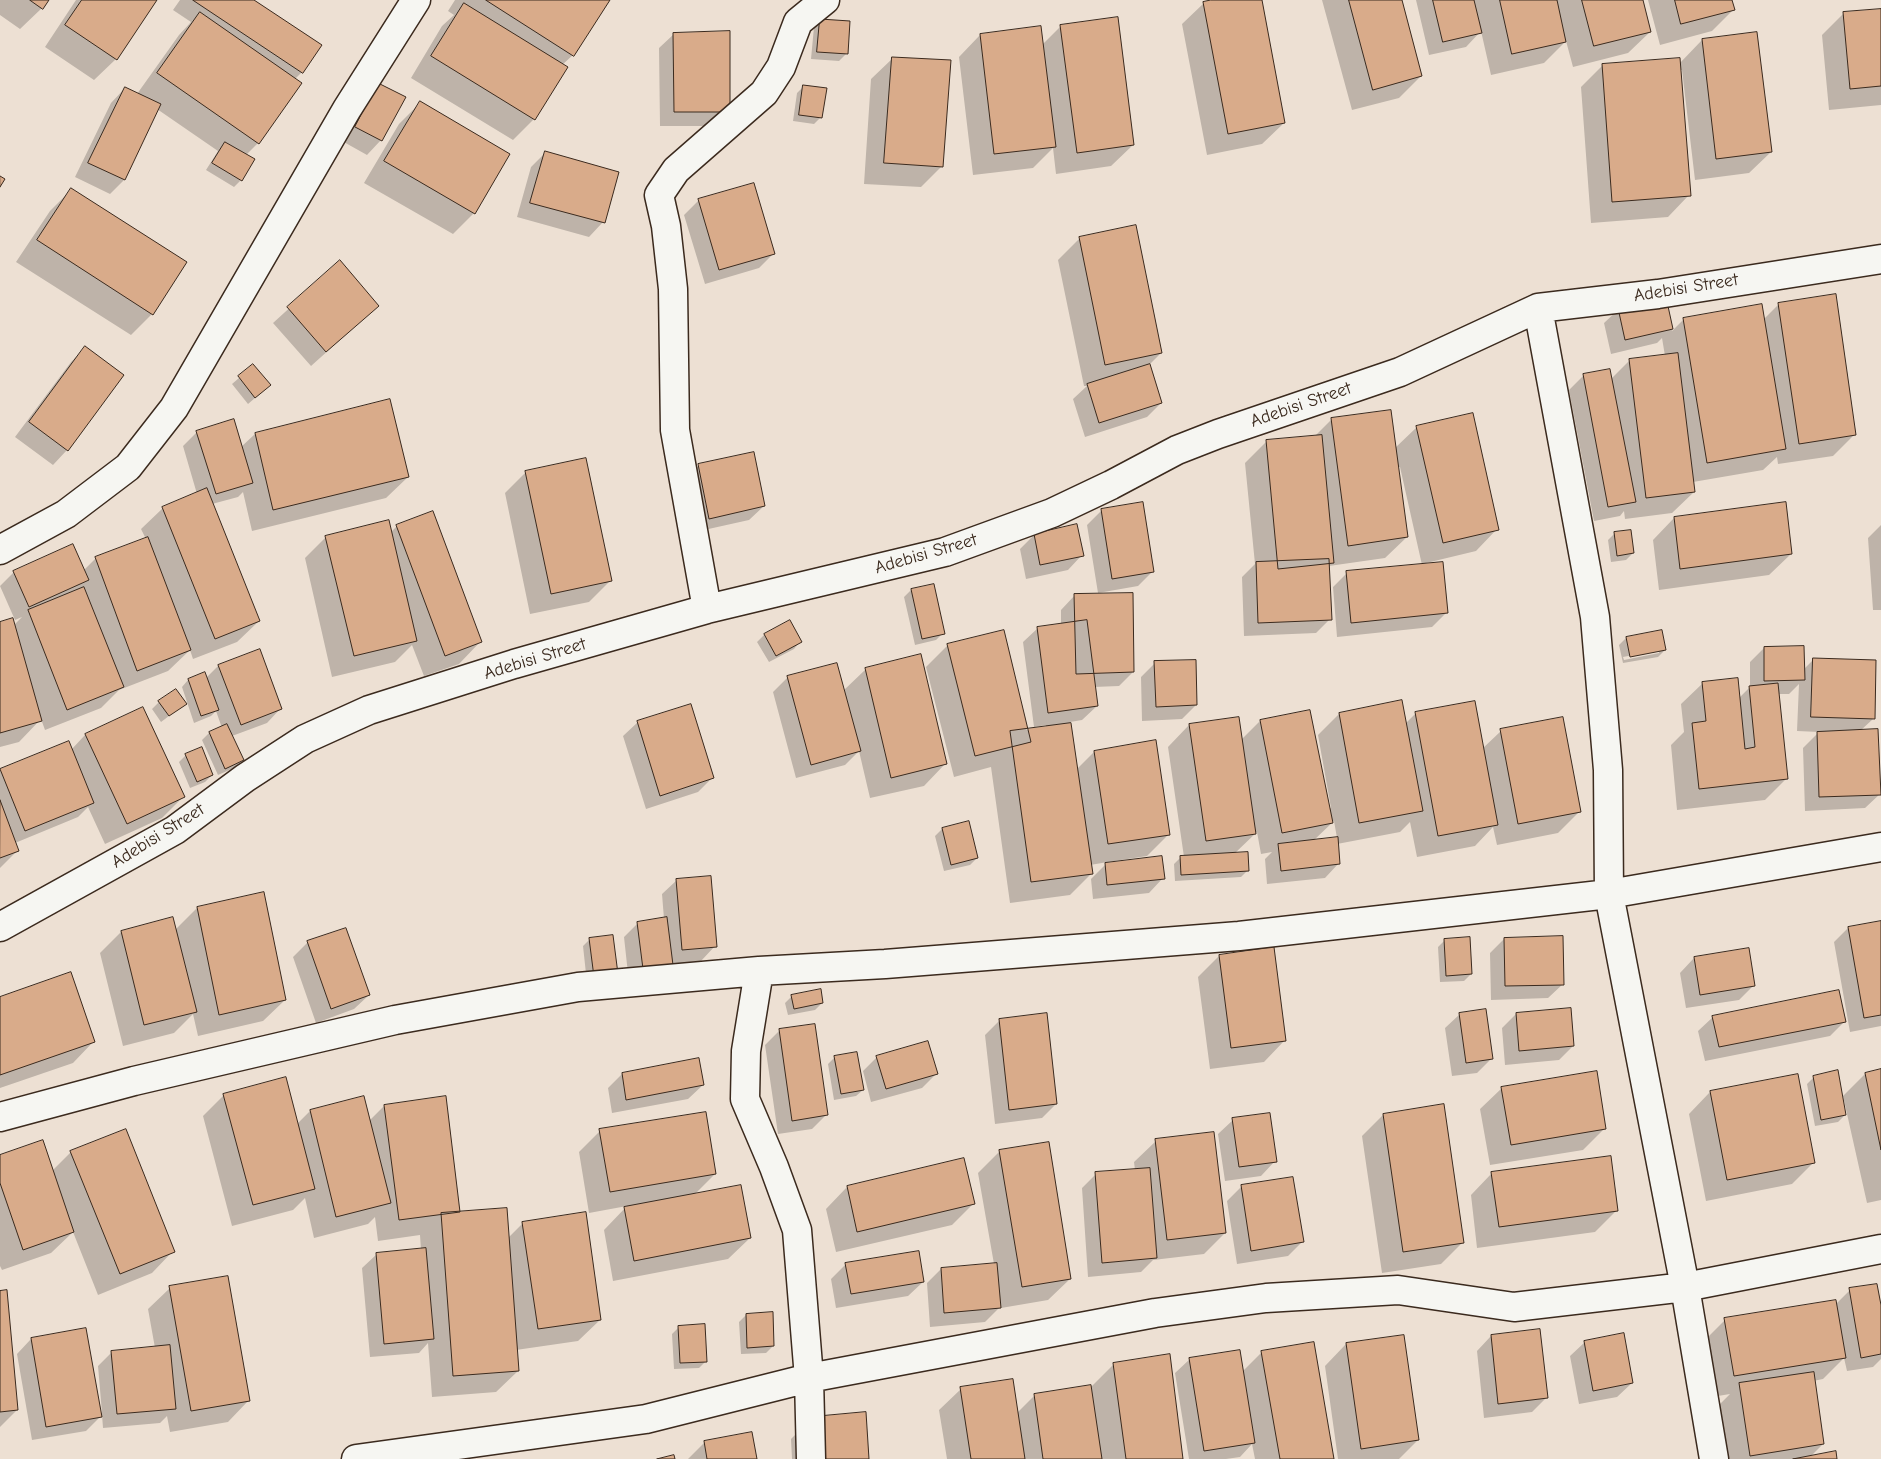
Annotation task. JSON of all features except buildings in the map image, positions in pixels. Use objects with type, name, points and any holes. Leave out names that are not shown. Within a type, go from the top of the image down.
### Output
[{"type":"street","points":[[0,550],[66,514],[128,467],[174,408],[347,109],[416,0]]},
{"type":"street","points":[[707,609],[675,430],[673,289],[666,226],[659,195],[676,170],[764,94],[781,68],[798,22],[825,0]]},
{"type":"street","name":"Adebisi Street","points":[[0,927],[175,830],[245,778],[305,738],[369,710],[514,664],[707,609],[945,552],[1052,513],[1111,485],[1177,450],[1218,434],[1400,372],[1538,308],[1658,294],[1881,259]]},
{"type":"street","points":[[1538,308],[1595,617],[1608,770],[1609,894],[1685,1287],[1714,1459]]},
{"type":"street","points":[[0,1117],[134,1081],[395,1020],[578,987],[759,971],[885,964],[1239,936],[1609,894],[1881,847]]},
{"type":"street","points":[[759,971],[746,1051],[745,1099],[774,1167],[797,1230],[809,1378],[811,1459]]},
{"type":"street","points":[[356,1459],[646,1419],[809,1378],[1155,1313],[1266,1298],[1398,1290],[1514,1306],[1685,1287],[1881,1248]]}]
